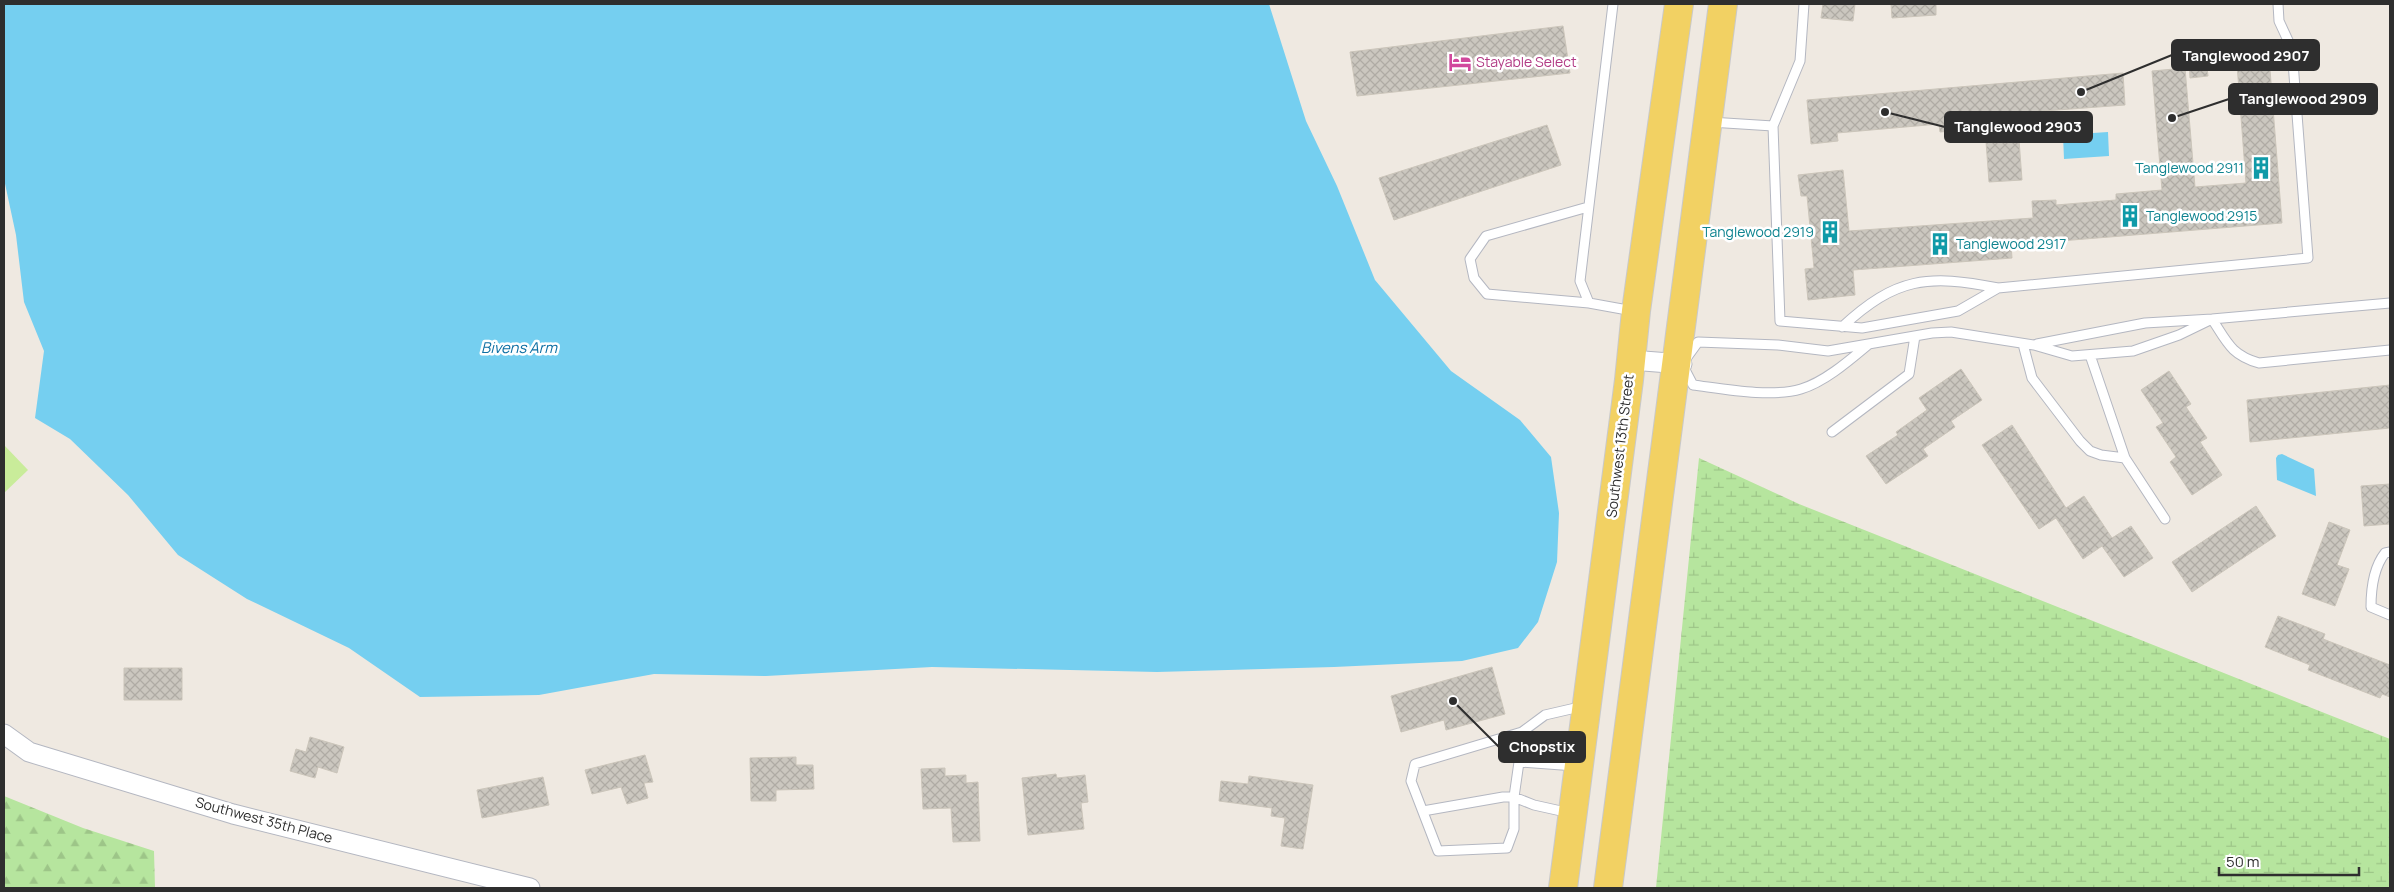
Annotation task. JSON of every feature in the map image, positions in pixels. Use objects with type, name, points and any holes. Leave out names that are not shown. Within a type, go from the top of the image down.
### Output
[{"type":"main road","name":"Southwest 13th Street","points":[[1563,888],[1636,311],[1678,4]]},
{"type":"main road","points":[[1608,888],[1679,364],[1707,122],[1723,4]]},
{"type":"street","points":[[1631,360],[1679,364]]},
{"type":"street","name":"Southwest 35th Place","points":[[4,734],[29,752],[233,814],[530,888]]},
{"type":"lane","points":[[1589,303],[1580,281],[1614,4]]},
{"type":"lane","points":[[1804,4],[1800,61],[1773,126],[1780,321],[1862,328],[1958,311],[1998,288]]},
{"type":"lane","points":[[1842,327],[1866,304],[1880,295],[1927,281],[1954,281],[1998,288],[2308,258],[2292,49],[2279,21],[2278,4]]},
{"type":"lane","points":[[1707,122],[1773,126]]},
{"type":"lane","points":[[1588,207],[1486,236],[1470,259],[1474,278],[1487,294],[1589,303],[1636,311]]},
{"type":"lane","points":[[2034,345],[2146,323],[2212,320],[2390,303]]},
{"type":"lane","points":[[1870,344],[1837,370],[1802,389],[1756,393],[1693,385],[1679,364],[1698,342],[1778,345],[1828,352],[1870,344],[1915,336],[1951,332],[2034,345],[2072,356],[2133,351],[2179,335],[2212,320]]},
{"type":"lane","points":[[2212,320],[2232,350],[2243,358],[2259,363],[2390,350]]},
{"type":"lane","points":[[1832,432],[1909,374],[1915,336]]},
{"type":"lane","points":[[2023,344],[2032,378],[2080,441],[2090,451],[2101,456],[2125,458]]},
{"type":"lane","points":[[2090,354],[2125,458],[2165,518]]},
{"type":"lane","points":[[2390,552],[2384,553],[2379,560],[2371,596],[2371,607],[2390,615]]},
{"type":"lane","points":[[1522,732],[1514,797],[1514,829],[1507,848],[1438,850],[1411,781],[1415,764],[1522,732],[1545,715],[1587,705]]},
{"type":"lane","points":[[1519,762],[1579,766]]},
{"type":"lane","points":[[1423,811],[1503,797],[1514,797],[1534,805],[1573,813]]},
{"type":"green space","points":[[4,445],[28,470],[4,493]]},
{"type":"green space","points":[[1699,458],[1799,504],[2390,739],[2390,888],[1656,888]]},
{"type":"green space","points":[[4,796],[83,828],[154,851],[155,888],[4,888]]},
{"type":"water","name":"Bivens Arm","points":[[4,4],[1269,4],[1306,121],[1337,186],[1375,280],[1451,371],[1520,420],[1551,457],[1559,513],[1557,562],[1538,622],[1518,648],[1462,661],[1157,672],[932,667],[766,676],[654,674],[539,695],[420,697],[349,648],[247,599],[178,555],[128,495],[70,439],[35,418],[44,351],[24,302],[16,235],[4,179]]},
{"type":"water","points":[[2108,132],[2109,156],[2064,159],[2063,135]]},
{"type":"water","points":[[2282,454],[2314,469],[2316,496],[2277,480],[2276,458]]},
{"type":"building","points":[[1823,4],[1855,4],[1853,21],[1821,18]]},
{"type":"building","points":[[1891,4],[1936,4],[1936,15],[1892,18]]},
{"type":"building","name":"Stayable Select","points":[[1563,26],[1570,73],[1357,96],[1350,52]]},
{"type":"building","points":[[2228,40],[2228,47],[2268,44],[2282,223],[2011,245],[2012,258],[1853,270],[1855,295],[1808,300],[1805,269],[1814,268],[1807,196],[1801,196],[1798,175],[1843,170],[1849,231],[2033,218],[2032,201],[2056,200],[2056,205],[2116,200],[2116,194],[2162,190],[2152,71],[2185,68],[2195,187],[2246,183],[2237,64],[2207,67],[2208,76],[2190,78],[2188,43]]},
{"type":"building","points":[[2123,73],[2125,105],[2017,113],[2022,180],[1989,182],[1985,128],[1940,132],[1939,124],[1837,133],[1838,141],[1811,144],[1807,100]]},
{"type":"building","points":[[1547,125],[1561,165],[1394,220],[1379,178]]},
{"type":"building","points":[[1961,369],[1982,400],[1951,421],[1955,427],[1923,449],[1928,456],[1886,484],[1866,456],[1898,435],[1896,432],[1927,410],[1919,398]]},
{"type":"building","points":[[2169,371],[2191,404],[2186,407],[2207,438],[2200,442],[2222,475],[2192,495],[2170,462],[2176,457],[2156,427],[2163,423],[2141,390]]},
{"type":"building","points":[[2390,385],[2390,428],[2250,442],[2247,400]]},
{"type":"building","points":[[2012,425],[2066,508],[2084,496],[2112,538],[2131,526],[2153,558],[2124,577],[2102,546],[2083,559],[2056,518],[2039,529],[1982,445]]},
{"type":"building","points":[[2390,484],[2390,524],[2364,526],[2361,486]]},
{"type":"building","points":[[2256,506],[2276,536],[2192,592],[2172,562]]},
{"type":"building","points":[[2329,522],[2350,530],[2337,565],[2349,569],[2335,606],[2302,594]]},
{"type":"building","points":[[2278,616],[2325,634],[2323,639],[2390,665],[2390,697],[2382,694],[2380,698],[2308,670],[2310,665],[2265,647]]},
{"type":"building","points":[[1492,667],[1505,714],[1446,730],[1444,720],[1401,732],[1391,696]]},
{"type":"building","points":[[124,668],[182,668],[182,700],[124,700]]},
{"type":"building","points":[[310,737],[344,747],[337,773],[318,767],[315,778],[290,771],[296,749],[306,752]]},
{"type":"building","points":[[645,755],[653,782],[644,783],[648,798],[627,804],[621,787],[592,794],[585,770]]},
{"type":"building","points":[[796,757],[796,765],[813,765],[814,789],[776,790],[776,801],[751,801],[750,758]]},
{"type":"building","points":[[945,768],[945,776],[966,775],[966,783],[978,782],[980,841],[953,842],[951,808],[923,809],[921,769]]},
{"type":"building","points":[[1056,774],[1057,778],[1085,775],[1088,802],[1081,803],[1084,829],[1028,835],[1022,778]]},
{"type":"building","points":[[1249,776],[1313,785],[1303,849],[1281,846],[1285,818],[1271,816],[1272,808],[1219,801],[1221,781],[1248,784]]},
{"type":"building","points":[[543,777],[549,805],[482,818],[477,790]]},
{"type":"place","name":"Stayable Select","points":[[1460,62]]},
{"type":"place","name":"Tanglewood 2907","points":[[2081,92]]},
{"type":"place","name":"Tanglewood 2903","points":[[1885,112]]},
{"type":"place","name":"Tanglewood 2909","points":[[2172,118]]},
{"type":"place","name":"Tanglewood 2911","points":[[2261,168]]},
{"type":"place","name":"Tanglewood 2915","points":[[2130,216]]},
{"type":"place","name":"Tanglewood 2919","points":[[1830,232]]},
{"type":"place","name":"Tanglewood 2917","points":[[1940,244]]},
{"type":"place","name":"Chopstix","points":[[1453,701]]}]
